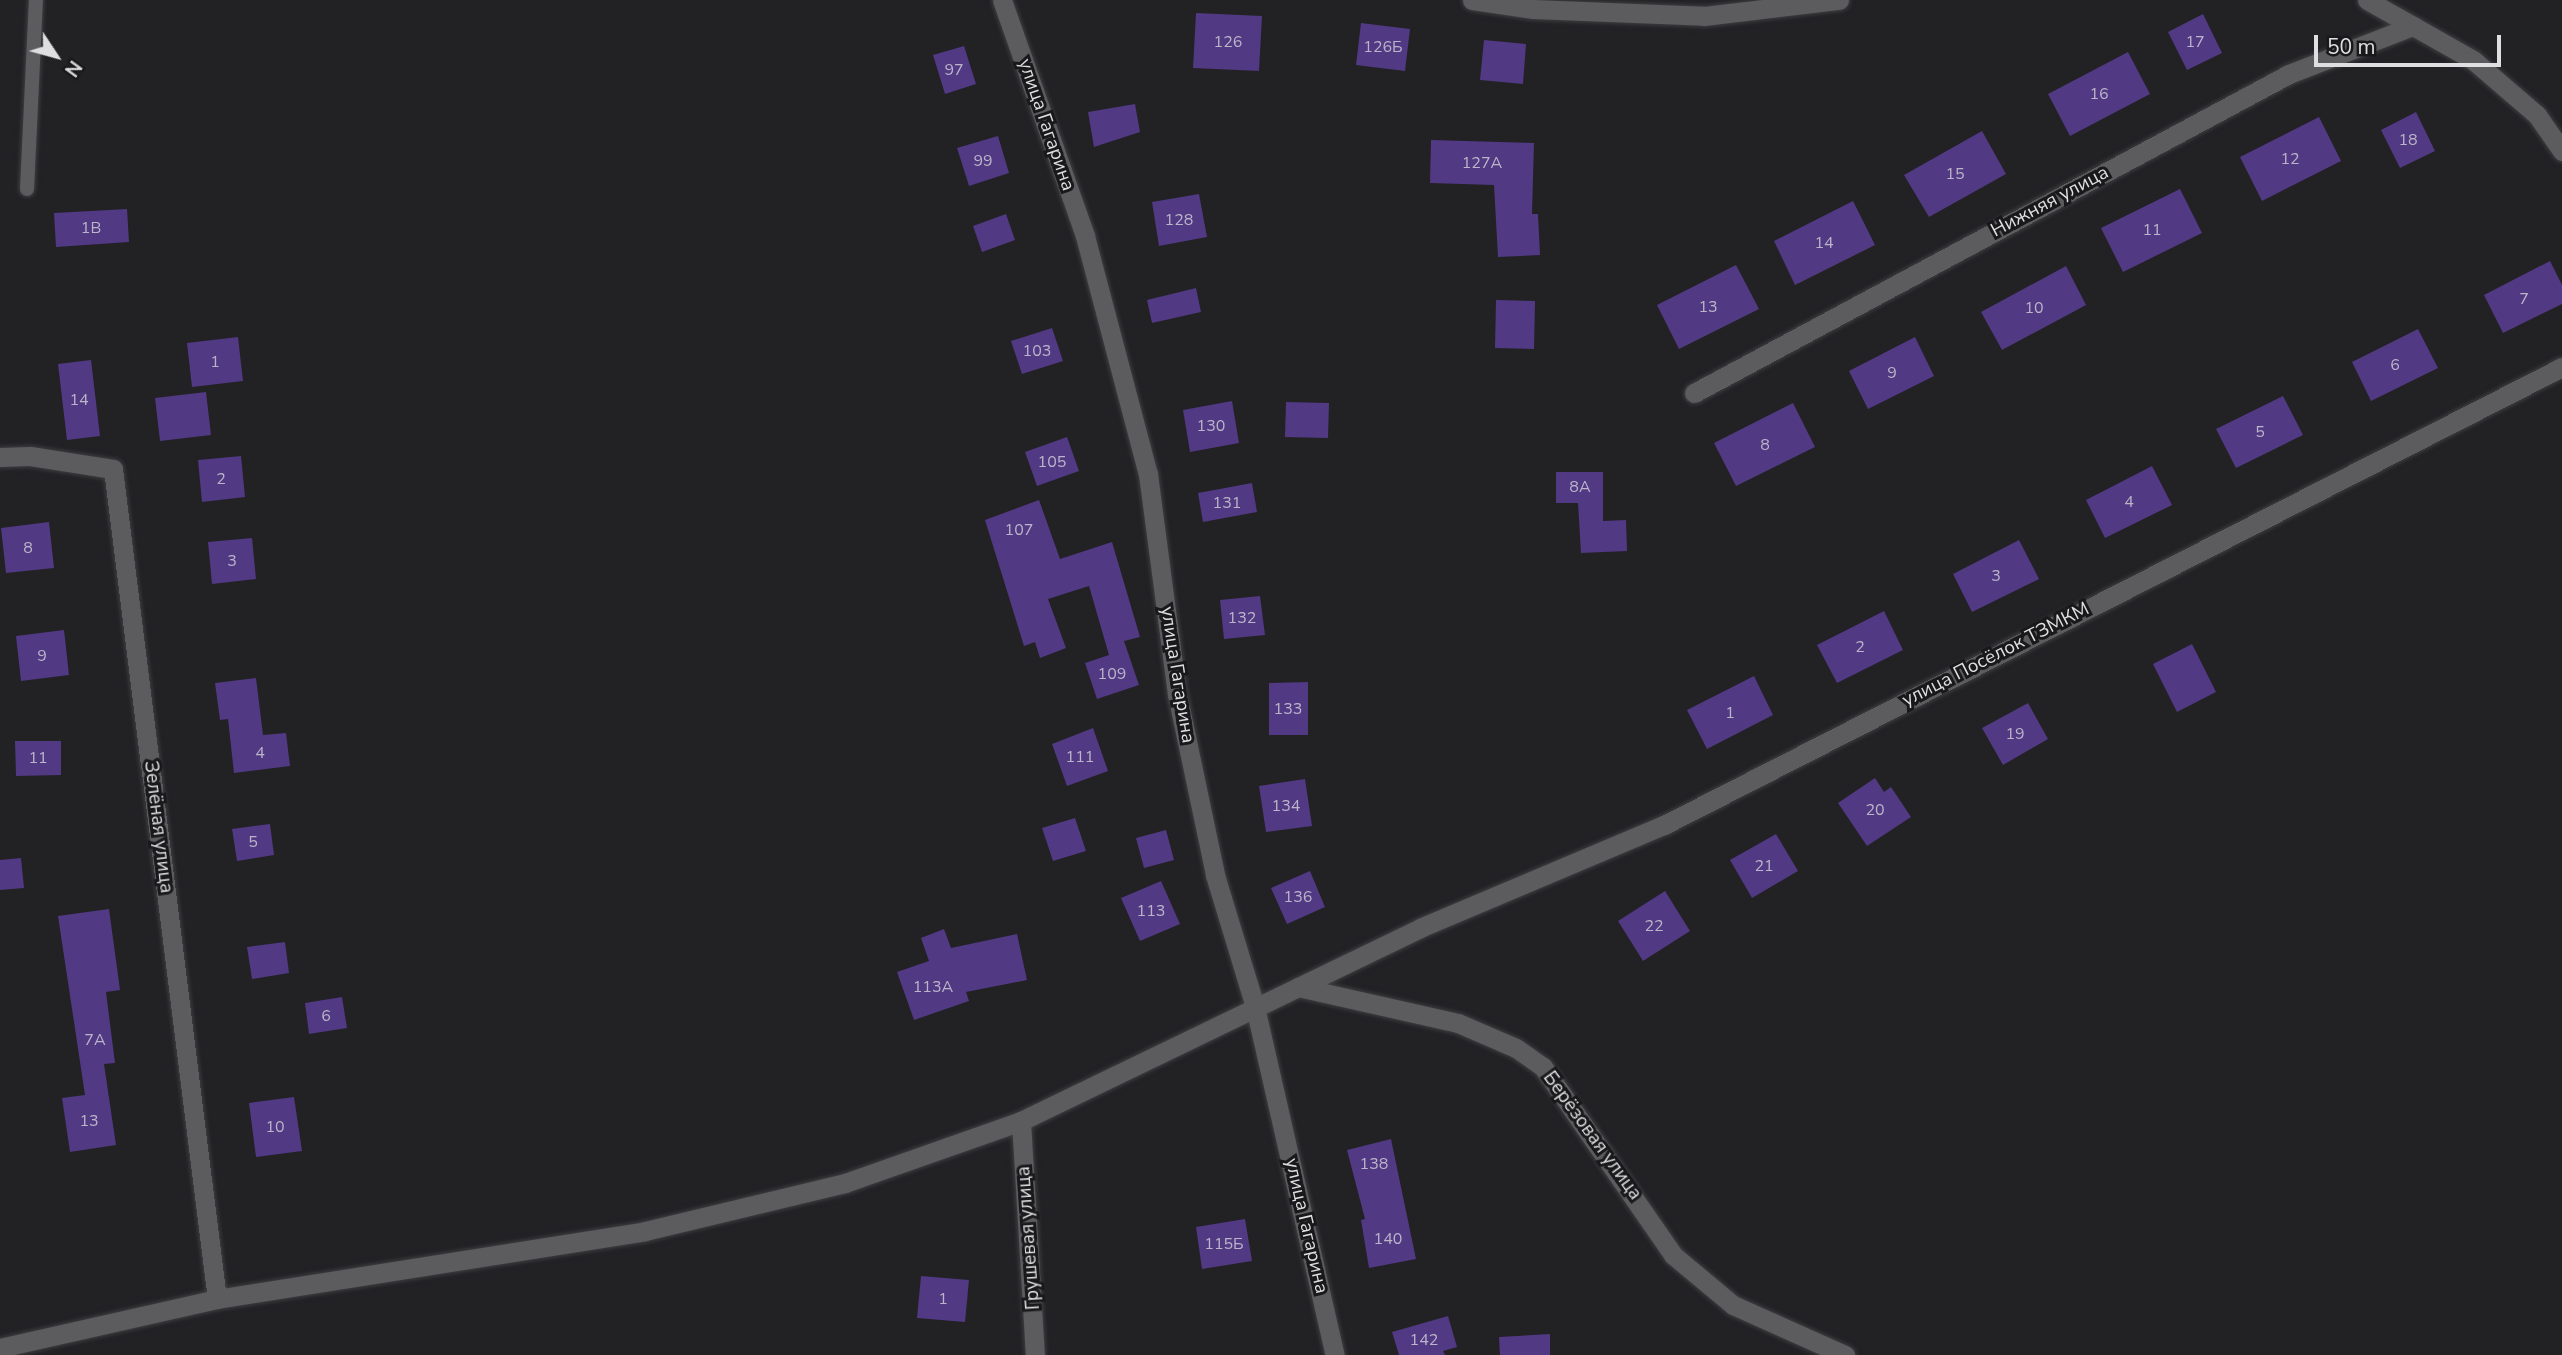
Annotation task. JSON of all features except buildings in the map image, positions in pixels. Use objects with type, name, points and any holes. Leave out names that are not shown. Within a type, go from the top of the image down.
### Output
[{"type":"street","name":"улица Гагарина","points":[[1002,0],[1085,236],[1148,474],[1177,694],[1215,875],[1255,1007],[1335,1355]]},
{"type":"street","points":[[1472,0],[1533,9],[1704,16],[1839,0]]},
{"type":"street","points":[[2367,0],[2473,60],[2537,114],[2562,151]]},
{"type":"street","name":"Нижняя улица","points":[[1694,393],[2289,74],[2413,26]]},
{"type":"street","name":"улица Посёлок ТЗМКМ","points":[[0,1348],[217,1299],[645,1231],[845,1183],[1021,1121],[1422,927],[1664,825],[2562,367]]},
{"type":"street","name":"Зелёная улица","points":[[0,457],[30,456],[113,469],[217,1299]]},
{"type":"street","name":"Берёзовая улица","points":[[1298,987],[1458,1023],[1516,1048],[1543,1067],[1673,1255],[1733,1305],[1845,1355]]},
{"type":"street","name":"Грушевая улица","points":[[1021,1121],[1035,1355]]},
{"type":"lane","points":[[27,190],[36,0]]}]
